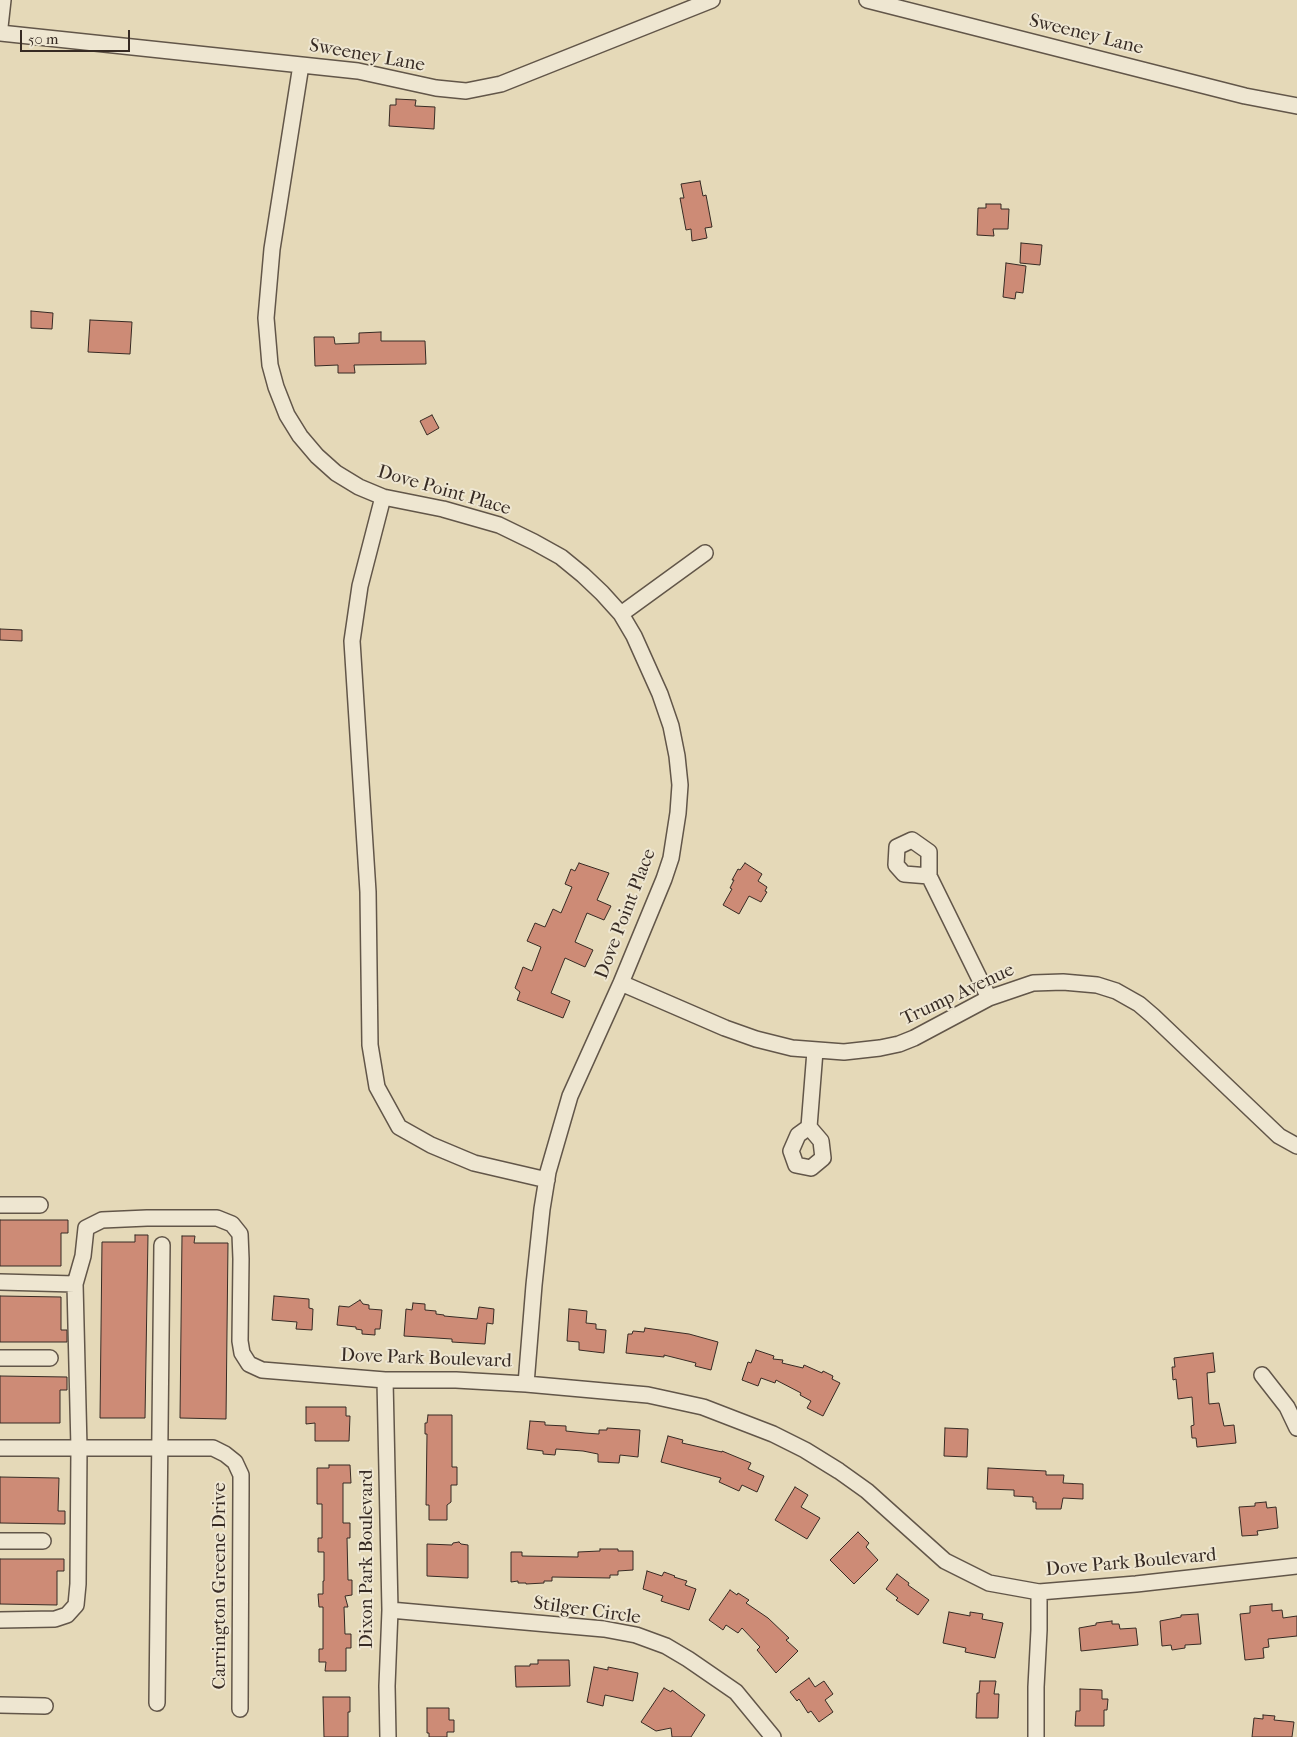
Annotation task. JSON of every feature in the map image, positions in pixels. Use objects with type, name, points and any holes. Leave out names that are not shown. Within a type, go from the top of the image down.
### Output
[{"type":"street","points":[[0,27],[3,0]]},
{"type":"street","name":"Sweeney Lane","points":[[0,33],[358,71],[436,88],[466,91],[501,84],[712,0]]},
{"type":"street","name":"Sweeney Lane","points":[[867,0],[1240,94],[1297,106]]},
{"type":"street","name":"Dove Point Place","points":[[300,65],[272,249],[266,318],[270,365],[276,387],[288,415],[300,436],[317,456],[336,473],[359,487],[384,497],[472,516],[499,525],[561,557],[583,575],[621,614],[634,636],[648,666],[671,726],[677,756],[680,785],[671,858],[621,983],[570,1096],[546,1180],[534,1285],[526,1384]]},
{"type":"street","points":[[384,497],[360,586],[352,641],[368,892],[370,1045],[377,1087],[399,1128],[431,1145],[474,1163],[546,1180]]},
{"type":"street","points":[[621,614],[705,554]]},
{"type":"street","points":[[928,876],[989,998]]},
{"type":"street","name":"Trump Avenue","points":[[621,983],[756,1040],[815,1051],[864,1051],[899,1044],[989,998],[1022,986],[1044,982],[1097,985],[1116,991],[1138,1004],[1153,1016],[1280,1136],[1297,1146]]},
{"type":"street","points":[[809,1127],[815,1051]]},
{"type":"street","points":[[0,1205],[40,1204]]},
{"type":"street","name":"Dove Park Boulevard","points":[[0,1620],[55,1619],[66,1615],[76,1604],[78,1584],[79,1448],[75,1284],[86,1228],[102,1220],[147,1218],[217,1218],[232,1224],[240,1234],[240,1341],[242,1353],[249,1364],[262,1370],[385,1380],[456,1380],[526,1384],[648,1395],[703,1407],[756,1427],[805,1450],[867,1491],[945,1561],[989,1583],[1039,1592],[1136,1584],[1297,1566]]},
{"type":"street","points":[[157,1703],[162,1245]]},
{"type":"street","points":[[0,1282],[75,1284]]},
{"type":"street","points":[[0,1358],[50,1358]]},
{"type":"street","points":[[1262,1375],[1287,1407],[1297,1428]]},
{"type":"street","name":"Dixon Park Boulevard","points":[[385,1380],[390,1610],[387,1686],[388,1737]]},
{"type":"street","name":"Carrington Greene Drive","points":[[0,1448],[213,1448],[235,1462],[241,1476],[240,1709]]},
{"type":"street","points":[[0,1542],[43,1541]]},
{"type":"street","points":[[1036,1737],[1039,1592]]},
{"type":"street","name":"Stilger Circle","points":[[390,1610],[604,1629],[636,1635],[666,1646],[736,1692],[773,1737]]},
{"type":"street","points":[[0,1705],[45,1706]]},
{"type":"building","points":[[396,99],[416,100],[415,106],[435,107],[434,129],[389,126],[390,105],[396,105]]},
{"type":"building","points":[[700,181],[703,196],[706,195],[712,227],[705,228],[707,238],[692,241],[691,229],[686,230],[680,198],[684,198],[681,184]]},
{"type":"building","points":[[986,204],[1001,204],[1001,209],[1009,209],[1008,229],[993,229],[994,236],[977,235],[978,208],[986,208]]},
{"type":"building","points":[[1021,243],[1042,245],[1040,265],[1020,263]]},
{"type":"building","points":[[1006,263],[1026,266],[1023,293],[1016,292],[1015,299],[1003,297]]},
{"type":"building","points":[[31,311],[53,313],[52,329],[31,328]]},
{"type":"building","points":[[90,320],[132,322],[130,354],[88,352]]},
{"type":"building","points":[[381,332],[381,341],[425,341],[426,364],[354,365],[355,373],[338,373],[338,365],[315,366],[314,337],[334,337],[335,344],[359,343],[359,333]]},
{"type":"building","points":[[432,415],[439,428],[427,435],[420,421]]},
{"type":"building","points":[[0,629],[22,630],[22,641],[0,640]]},
{"type":"building","points":[[579,863],[609,873],[597,900],[611,906],[604,920],[587,913],[575,942],[593,950],[585,967],[565,958],[551,993],[570,1001],[563,1018],[517,1000],[520,992],[515,988],[523,967],[532,971],[541,947],[527,941],[535,923],[545,927],[553,909],[561,913],[572,887],[565,884],[571,869],[575,871]]},
{"type":"building","points":[[745,863],[762,874],[758,881],[767,887],[765,891],[767,892],[761,902],[749,896],[739,914],[723,905],[732,889],[730,888],[734,880],[732,880],[738,869],[740,870]]},
{"type":"building","points":[[0,1220],[68,1220],[68,1233],[61,1233],[61,1266],[0,1266]]},
{"type":"building","points":[[135,1235],[148,1235],[145,1418],[100,1418],[102,1242],[135,1242]]},
{"type":"building","points":[[182,1236],[195,1236],[194,1243],[228,1243],[226,1419],[180,1418]]},
{"type":"building","points":[[0,1296],[61,1297],[61,1330],[67,1330],[67,1342],[0,1342]]},
{"type":"building","points":[[274,1296],[309,1299],[309,1308],[313,1309],[312,1330],[296,1329],[297,1322],[272,1320]]},
{"type":"building","points":[[360,1300],[363,1304],[369,1305],[369,1309],[382,1310],[380,1329],[375,1329],[375,1335],[362,1334],[362,1330],[356,1329],[356,1327],[337,1325],[339,1306],[349,1307]]},
{"type":"building","points":[[413,1303],[425,1304],[425,1310],[436,1311],[436,1314],[444,1316],[477,1319],[479,1307],[494,1309],[493,1324],[487,1323],[485,1344],[452,1342],[452,1339],[404,1336],[406,1309],[412,1310]]},
{"type":"building","points":[[569,1309],[587,1311],[586,1323],[596,1324],[596,1329],[606,1330],[604,1353],[579,1350],[579,1342],[567,1341]]},
{"type":"building","points":[[645,1328],[689,1334],[718,1342],[711,1370],[695,1366],[696,1363],[664,1355],[664,1357],[626,1353],[628,1334],[632,1334],[633,1331],[644,1332]]},
{"type":"building","points":[[756,1350],[774,1356],[773,1359],[783,1360],[782,1363],[803,1368],[804,1365],[833,1376],[832,1379],[840,1383],[823,1416],[807,1408],[811,1401],[800,1395],[801,1393],[776,1380],[775,1383],[761,1378],[758,1386],[742,1380],[748,1362],[751,1363]]},
{"type":"building","points":[[1213,1353],[1215,1372],[1207,1373],[1209,1404],[1219,1403],[1224,1426],[1234,1425],[1236,1443],[1197,1447],[1196,1438],[1192,1438],[1191,1426],[1194,1425],[1192,1397],[1178,1399],[1176,1379],[1173,1380],[1172,1367],[1175,1367],[1174,1358]]},
{"type":"building","points":[[0,1376],[67,1377],[67,1390],[60,1390],[60,1423],[0,1423]]},
{"type":"building","points":[[306,1407],[346,1407],[346,1416],[350,1416],[349,1441],[315,1441],[315,1423],[306,1424]]},
{"type":"building","points":[[428,1415],[452,1415],[452,1467],[457,1467],[457,1485],[451,1485],[451,1502],[447,1505],[447,1520],[429,1520],[429,1505],[426,1505],[427,1434],[425,1434],[425,1423],[427,1423]]},
{"type":"building","points":[[530,1421],[545,1422],[545,1425],[566,1426],[566,1431],[585,1433],[599,1434],[599,1430],[607,1430],[607,1428],[640,1430],[638,1457],[620,1455],[619,1463],[598,1462],[598,1454],[583,1451],[556,1449],[555,1455],[543,1454],[543,1451],[527,1449]]},
{"type":"building","points":[[945,1428],[968,1429],[967,1457],[944,1456]]},
{"type":"building","points":[[668,1436],[683,1440],[682,1443],[722,1451],[751,1463],[748,1469],[764,1476],[757,1492],[742,1485],[739,1491],[719,1482],[721,1478],[661,1462]]},
{"type":"building","points":[[329,1465],[350,1465],[351,1483],[343,1483],[343,1523],[350,1523],[350,1538],[347,1538],[348,1580],[352,1580],[352,1595],[345,1596],[348,1607],[344,1607],[345,1634],[351,1634],[351,1648],[346,1648],[346,1671],[325,1671],[326,1662],[319,1662],[319,1649],[323,1649],[323,1607],[319,1607],[318,1594],[323,1594],[324,1552],[318,1552],[318,1538],[322,1538],[322,1504],[317,1504],[317,1468],[329,1468]]},
{"type":"building","points":[[988,1468],[1046,1471],[1046,1475],[1064,1475],[1063,1483],[1083,1484],[1083,1499],[1063,1498],[1061,1509],[1036,1509],[1036,1502],[1033,1502],[1033,1497],[1014,1496],[1014,1490],[987,1489]]},
{"type":"building","points":[[0,1477],[59,1478],[58,1511],[65,1511],[65,1524],[0,1523]]},
{"type":"building","points":[[795,1487],[808,1495],[801,1507],[820,1518],[807,1539],[775,1520]]},
{"type":"building","points":[[1266,1502],[1267,1508],[1276,1507],[1278,1528],[1257,1531],[1258,1535],[1242,1536],[1239,1507],[1255,1506],[1255,1503]]},
{"type":"building","points":[[858,1532],[869,1543],[866,1547],[878,1560],[854,1584],[830,1560]]},
{"type":"building","points":[[459,1542],[468,1545],[468,1578],[427,1576],[427,1544],[452,1545]]},
{"type":"building","points":[[600,1549],[633,1551],[633,1570],[618,1571],[618,1575],[610,1575],[610,1578],[552,1577],[552,1581],[544,1581],[544,1583],[526,1584],[518,1583],[518,1581],[511,1582],[511,1552],[522,1552],[522,1556],[578,1557],[578,1552],[600,1551]]},
{"type":"building","points":[[0,1559],[64,1559],[64,1571],[57,1571],[57,1605],[0,1604]]},
{"type":"building","points":[[647,1571],[662,1576],[664,1572],[675,1576],[687,1581],[685,1585],[696,1589],[689,1610],[661,1601],[663,1596],[643,1589]]},
{"type":"building","points":[[897,1574],[909,1583],[908,1585],[929,1600],[918,1615],[896,1600],[898,1598],[886,1589]]},
{"type":"building","points":[[730,1590],[749,1600],[746,1603],[768,1618],[789,1638],[786,1640],[798,1651],[776,1673],[757,1650],[760,1647],[742,1628],[738,1633],[726,1625],[723,1630],[709,1620]]},
{"type":"building","points":[[1272,1604],[1272,1611],[1282,1610],[1283,1618],[1297,1616],[1297,1636],[1268,1639],[1269,1647],[1263,1648],[1264,1658],[1245,1660],[1240,1614],[1250,1613],[1250,1606]]},
{"type":"building","points":[[949,1612],[970,1616],[970,1612],[983,1614],[982,1619],[1003,1623],[995,1658],[965,1652],[966,1648],[943,1643]]},
{"type":"building","points":[[1198,1614],[1201,1644],[1185,1645],[1185,1648],[1172,1650],[1171,1645],[1162,1646],[1160,1621],[1181,1617],[1181,1615]]},
{"type":"building","points":[[1112,1621],[1112,1624],[1119,1624],[1120,1629],[1136,1628],[1138,1645],[1081,1651],[1079,1628]]},
{"type":"building","points":[[538,1660],[569,1660],[570,1686],[516,1687],[515,1666],[538,1664]]},
{"type":"building","points":[[594,1667],[608,1670],[608,1667],[638,1673],[633,1701],[605,1695],[603,1706],[587,1702]]},
{"type":"building","points":[[809,1678],[815,1687],[824,1681],[833,1694],[825,1700],[833,1712],[819,1722],[811,1711],[808,1713],[799,1699],[797,1701],[790,1692]]},
{"type":"building","points":[[980,1681],[996,1681],[994,1694],[999,1694],[998,1718],[976,1718],[977,1693],[979,1693]]},
{"type":"building","points":[[664,1688],[671,1692],[672,1690],[705,1715],[691,1737],[672,1737],[671,1728],[656,1731],[641,1722]]},
{"type":"building","points":[[1080,1689],[1102,1690],[1102,1699],[1108,1699],[1107,1710],[1104,1710],[1104,1726],[1075,1726],[1076,1711],[1080,1711]]},
{"type":"building","points":[[323,1697],[350,1697],[348,1737],[324,1737]]},
{"type":"building","points":[[427,1708],[449,1708],[449,1720],[454,1720],[454,1732],[447,1732],[447,1737],[429,1737],[429,1733],[427,1733]]},
{"type":"building","points":[[1263,1715],[1275,1716],[1274,1720],[1294,1722],[1292,1737],[1252,1737],[1254,1718],[1263,1719]]}]
